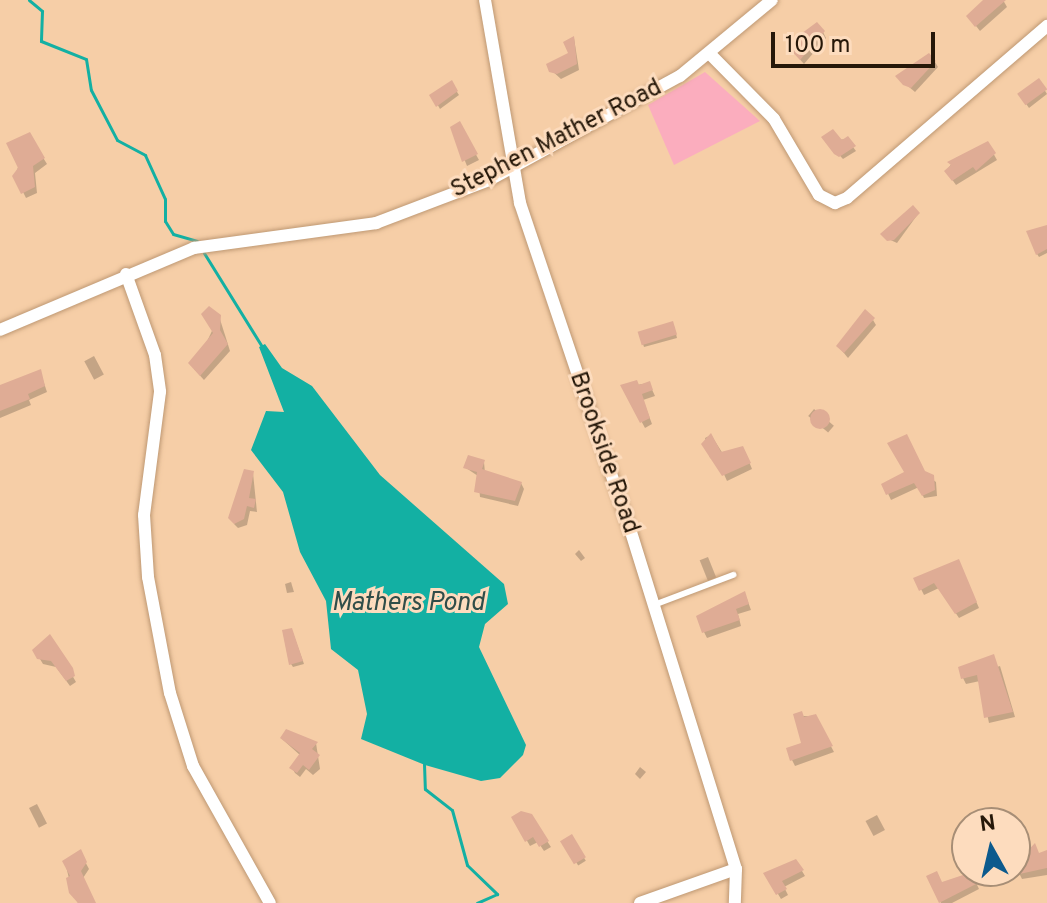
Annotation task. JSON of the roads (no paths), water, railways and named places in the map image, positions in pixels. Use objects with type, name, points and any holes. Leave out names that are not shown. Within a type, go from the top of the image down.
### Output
[{"type":"street","name":"Brookside Road","points":[[485,0],[514,167],[536,260],[654,605],[736,869],[735,903]]},
{"type":"street","name":"Stephen Mather Road","points":[[0,330],[126,274],[210,244],[387,220],[514,167],[645,97],[710,54],[772,0]]},
{"type":"street","points":[[710,54],[774,119],[819,195],[835,203],[847,198],[1047,26]]},
{"type":"street","points":[[126,274],[155,355],[160,392],[144,515],[148,577],[170,693],[193,766],[270,903]]},
{"type":"street","points":[[640,903],[736,869]]},
{"type":"lane","points":[[654,605],[733,575]]},
{"type":"water","name":"Mathers Pond","points":[[265,344],[282,368],[312,386],[380,475],[504,584],[508,604],[485,624],[479,647],[526,745],[523,755],[500,778],[481,781],[425,765],[361,739],[367,714],[358,670],[331,649],[326,601],[300,552],[283,492],[251,450],[266,411],[284,412],[259,347]]},
{"type":"waterway","points":[[29,0],[42,11],[41,41],[86,59],[91,90],[117,140],[145,155],[165,199],[165,221],[173,234],[197,241]]},
{"type":"waterway","points":[[204,253],[263,348]]},
{"type":"waterway","points":[[424,764],[425,789],[452,810],[467,865],[497,894],[477,903]]}]
